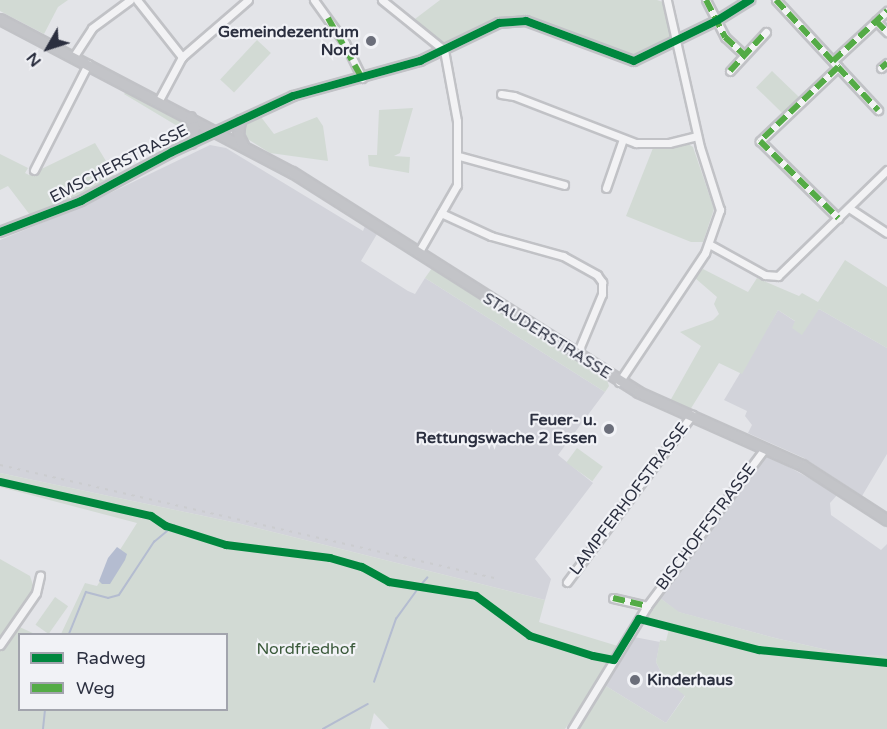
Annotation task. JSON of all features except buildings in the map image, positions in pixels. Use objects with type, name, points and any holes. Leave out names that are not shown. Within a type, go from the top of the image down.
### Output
[{"type":"main road","name":"STAUDERSTRASSE","points":[[0,19],[243,145],[418,253],[619,382],[821,475],[887,520]]},
{"type":"main road","points":[[190,117],[194,126],[191,143]]},
{"type":"main road","points":[[240,120],[238,135],[243,145]]},
{"type":"street","points":[[74,56],[92,28],[130,0]]},
{"type":"street","points":[[137,0],[182,57]]},
{"type":"street","points":[[232,0],[238,8]]},
{"type":"street","points":[[159,100],[182,57],[248,0]]},
{"type":"street","points":[[314,0],[345,43],[362,78]]},
{"type":"street","points":[[382,0],[444,50],[457,121],[459,156],[457,185],[418,253]]},
{"type":"street","points":[[619,382],[709,244],[720,210],[697,136],[667,0]]},
{"type":"street","points":[[706,0],[725,37],[744,55]]},
{"type":"street","points":[[776,0],[878,110]]},
{"type":"street","name":"EMSCHERSTRASSE","points":[[0,232],[81,201],[191,143],[293,96],[420,61],[511,20],[540,25],[630,61],[644,58],[677,39],[718,20],[744,2]]},
{"type":"street","points":[[838,218],[760,141],[887,11]]},
{"type":"street","points":[[876,21],[887,32]]},
{"type":"street","points":[[730,71],[766,32]]},
{"type":"street","points":[[34,170],[88,64]]},
{"type":"street","points":[[501,94],[514,96],[623,139],[654,144],[697,136]]},
{"type":"street","points":[[606,188],[623,139]]},
{"type":"street","points":[[459,156],[564,185]]},
{"type":"street","points":[[709,244],[774,277],[885,175]]},
{"type":"street","points":[[849,208],[887,233]]},
{"type":"street","points":[[441,213],[491,236],[563,256],[597,275],[602,282],[602,294],[577,354]]},
{"type":"street","name":"LAMPFERHOFSTRASSE","points":[[567,582],[692,415]]},
{"type":"street","name":"BISCHOFFSTRASSE","points":[[572,729],[647,606],[765,448]]},
{"type":"street","points":[[0,645],[36,593],[40,574]]},
{"type":"street","name":"BISCHOFFSTRASSE","points":[[613,598],[647,606]]},
{"type":"shaded area","points":[[210,145],[226,148],[363,231],[365,226],[377,234],[361,261],[408,291],[415,294],[425,278],[605,392],[558,455],[593,483],[535,559],[551,579],[545,600],[237,523],[0,473],[0,240],[81,207]]},
{"type":"shaded area","points":[[819,309],[887,348],[887,454],[862,496],[804,458],[748,433],[752,425],[745,416],[747,411],[724,400],[778,310],[796,322]]},
{"type":"shaded area","points":[[767,455],[838,494],[830,503],[831,515],[881,550],[887,544],[887,656],[849,655],[775,638],[678,612],[660,598]]},
{"type":"shaded area","name":"Kinderhaus","points":[[629,636],[660,642],[656,662],[664,678],[685,695],[666,723],[601,683]]},
{"type":"green space","points":[[0,0],[68,0],[58,7],[44,34],[0,11]]},
{"type":"green space","points":[[440,0],[657,0],[663,2],[671,37],[633,58],[526,17],[510,16],[446,45],[411,22]]},
{"type":"green space","points":[[257,40],[271,53],[234,92],[220,79]]},
{"type":"green space","points":[[772,71],[800,98],[784,115],[756,88]]},
{"type":"green space","points":[[127,90],[184,119],[189,131],[179,137],[179,127],[124,94]]},
{"type":"green space","points":[[413,108],[400,153],[394,156],[410,157],[409,173],[369,166],[368,155],[377,155],[379,110]]},
{"type":"green space","points":[[261,117],[274,134],[317,117],[323,126],[328,161],[270,153],[246,138],[244,126]]},
{"type":"green space","points":[[685,142],[693,147],[714,209],[703,242],[691,242],[626,216],[653,148]]},
{"type":"green space","points":[[95,143],[117,179],[30,215],[8,186],[0,190],[0,154],[28,168],[25,173],[29,175]]},
{"type":"green space","points":[[845,260],[887,287],[887,348],[819,309],[802,335],[792,328],[795,321],[778,310],[742,374],[719,363],[690,410],[670,401],[701,346],[680,332],[713,320],[719,314],[714,304],[717,297],[695,278],[703,269],[748,292],[757,278],[799,296],[802,293],[818,302]]},
{"type":"green space","points":[[432,268],[607,380],[609,386],[605,392],[425,278]]},
{"type":"green space","points":[[577,448],[603,467],[592,481],[566,463]]},
{"type":"green space","name":"Nordfriedhof","points":[[0,473],[237,523],[545,600],[539,622],[621,647],[565,729],[389,729],[374,713],[370,729],[0,729],[0,647],[15,625],[33,633],[18,633],[18,711],[228,711],[228,633],[61,633],[85,583],[97,586],[137,523],[0,487]]},
{"type":"green space","points":[[0,559],[30,576],[35,591],[0,643]]},
{"type":"green space","points":[[55,597],[68,606],[47,633],[35,625]]},
{"type":"green space","points":[[660,598],[679,612],[775,638],[849,655],[887,656],[887,729],[573,729],[601,683],[666,723],[685,696],[664,678],[656,662],[660,640],[666,641],[670,625],[639,620]]},
{"type":"water","points":[[117,547],[127,554],[125,560],[110,584],[102,584],[99,581],[108,558]]},
{"type":"waterway","points":[[69,633],[86,592],[108,598],[119,595],[154,542],[174,525]]},
{"type":"waterway","points":[[420,586],[427,578]]},
{"type":"waterway","points":[[374,682],[396,619],[416,591]]},
{"type":"waterway","points":[[323,729],[368,704]]},
{"type":"waterway","points":[[43,729],[45,711]]},
{"type":"railway","points":[[0,465],[494,578]]},
{"type":"marked path","points":[[706,0],[725,37],[744,55]]},
{"type":"marked path","points":[[776,0],[838,67],[760,141],[838,218]]},
{"type":"marked path","points":[[833,61],[887,11]]},
{"type":"marked path","points":[[328,18],[362,78]]},
{"type":"marked path","points":[[876,21],[887,32]]},
{"type":"marked path","points":[[730,71],[766,32]]},
{"type":"marked path","points":[[881,68],[887,63]]},
{"type":"marked path","points":[[838,67],[878,110]]},
{"type":"marked path","points":[[613,598],[647,606]]},
{"type":"cycle path","points":[[0,232],[81,201],[172,152],[293,96],[420,61],[499,23],[526,21],[634,61],[718,20],[750,0]]},
{"type":"cycle path","points":[[0,482],[151,516],[166,526],[226,545],[330,558],[362,567],[389,582],[476,596],[530,636],[593,656],[614,660],[639,619],[759,650],[887,663]]},
{"type":"place","name":"Gemeindezentrum Nord","points":[[371,41]]},
{"type":"place","name":"Feuer- u. Rettungswache 2 Essen","points":[[609,429]]},
{"type":"place","name":"Kinderhaus","points":[[635,680]]}]
